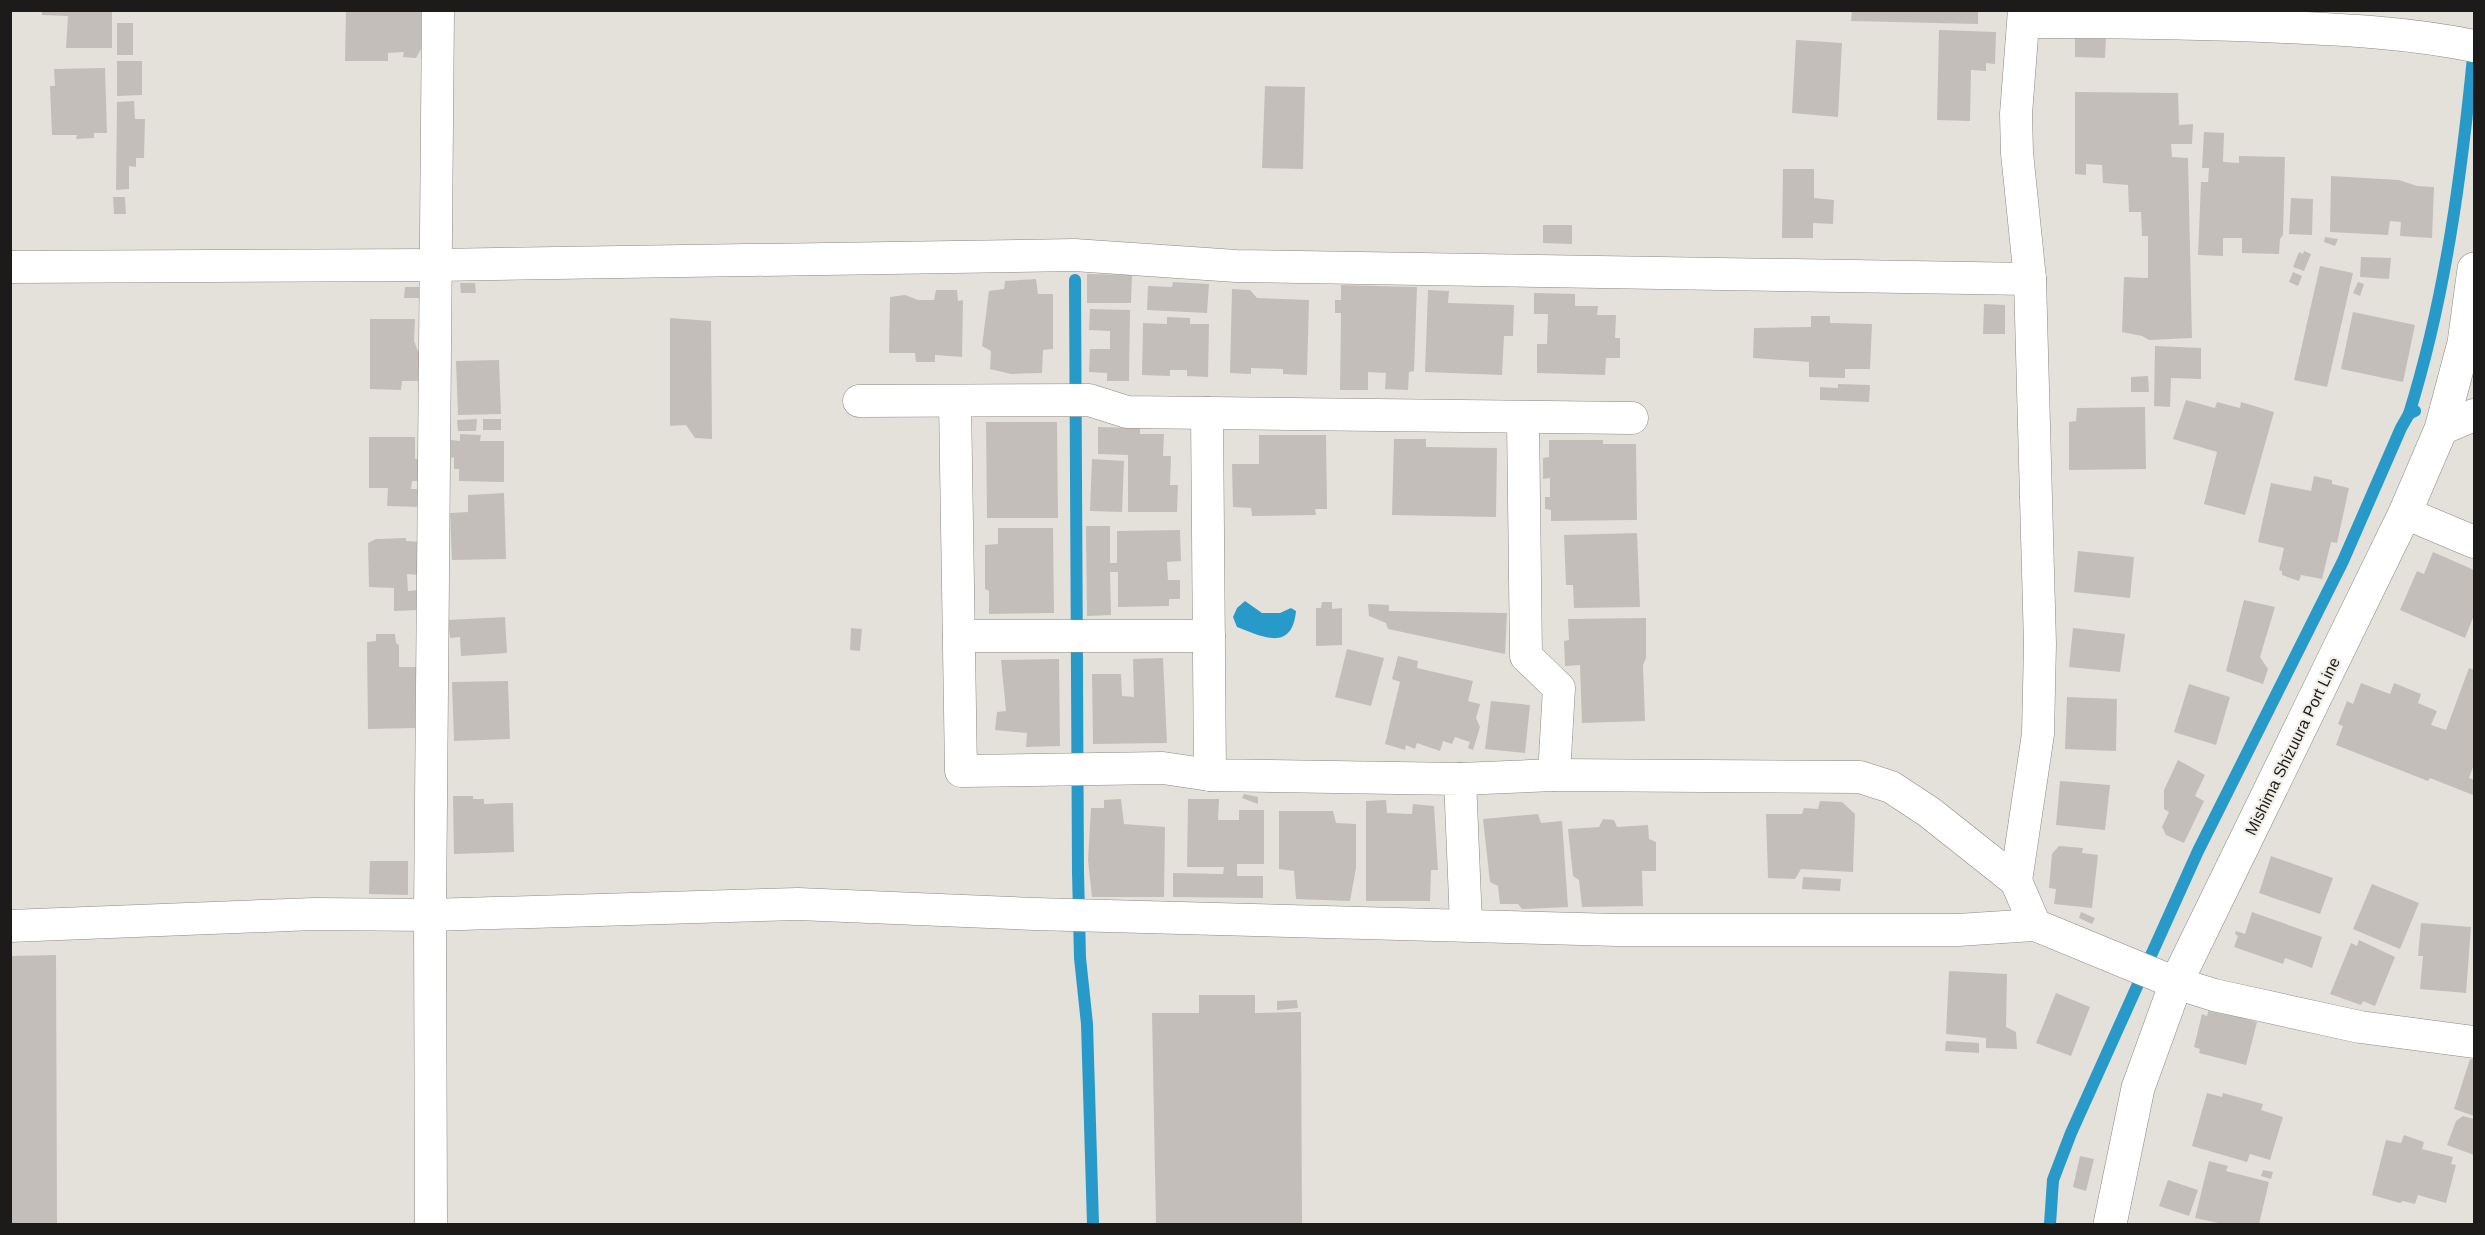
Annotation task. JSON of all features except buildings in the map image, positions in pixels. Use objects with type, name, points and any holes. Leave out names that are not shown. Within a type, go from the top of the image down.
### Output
[{"type":"main road","name":"Mishima Shizuura Port Line","points":[[2110,1224],[2138,1088],[2176,983],[2405,513],[2441,429],[2464,343],[2475,269]]},
{"type":"street","points":[[431,1224],[430,915],[438,10]]},
{"type":"street","points":[[2016,881],[2038,734],[2040,644],[2030,279],[2017,153],[2016,114],[2024,16],[2189,23],[2387,21],[2475,46]]},
{"type":"street","points":[[10,267],[436,266],[1074,255],[1236,266],[2030,279]]},
{"type":"street","points":[[859,401],[1089,400],[1127,412],[1524,419],[1632,418]]},
{"type":"street","points":[[955,401],[961,771],[1163,768],[1210,775],[1460,779],[1554,776],[1860,777],[1891,787],[1929,812],[2016,881],[2035,925]]},
{"type":"street","points":[[1207,413],[1210,775]]},
{"type":"street","points":[[2441,429],[2475,415]]},
{"type":"street","points":[[1524,419],[1526,656],[1559,688],[1554,776]]},
{"type":"street","points":[[2405,513],[2475,542]]},
{"type":"street","points":[[959,636],[1209,636]]},
{"type":"street","points":[[1460,779],[1466,924]]},
{"type":"street","points":[[10,926],[314,914],[430,915],[798,903],[1034,914],[1466,924],[1617,930],[1958,930],[2035,925],[2176,983],[2224,998],[2360,1027],[2475,1042]]},
{"type":"water","points":[[1245,601],[1262,613],[1280,613],[1291,608],[1296,611],[1289,632],[1282,637],[1275,638],[1237,627],[1233,617],[1237,608]]},
{"type":"waterway","points":[[2409,414],[2443,278],[2458,186],[2474,47]]},
{"type":"waterway","points":[[1075,280],[1078,872],[1080,958],[1087,1024],[1093,1224]]},
{"type":"waterway","points":[[2050,1224],[2053,1180],[2071,1133],[2198,851],[2343,561],[2401,428],[2409,414],[2415,411]]}]
